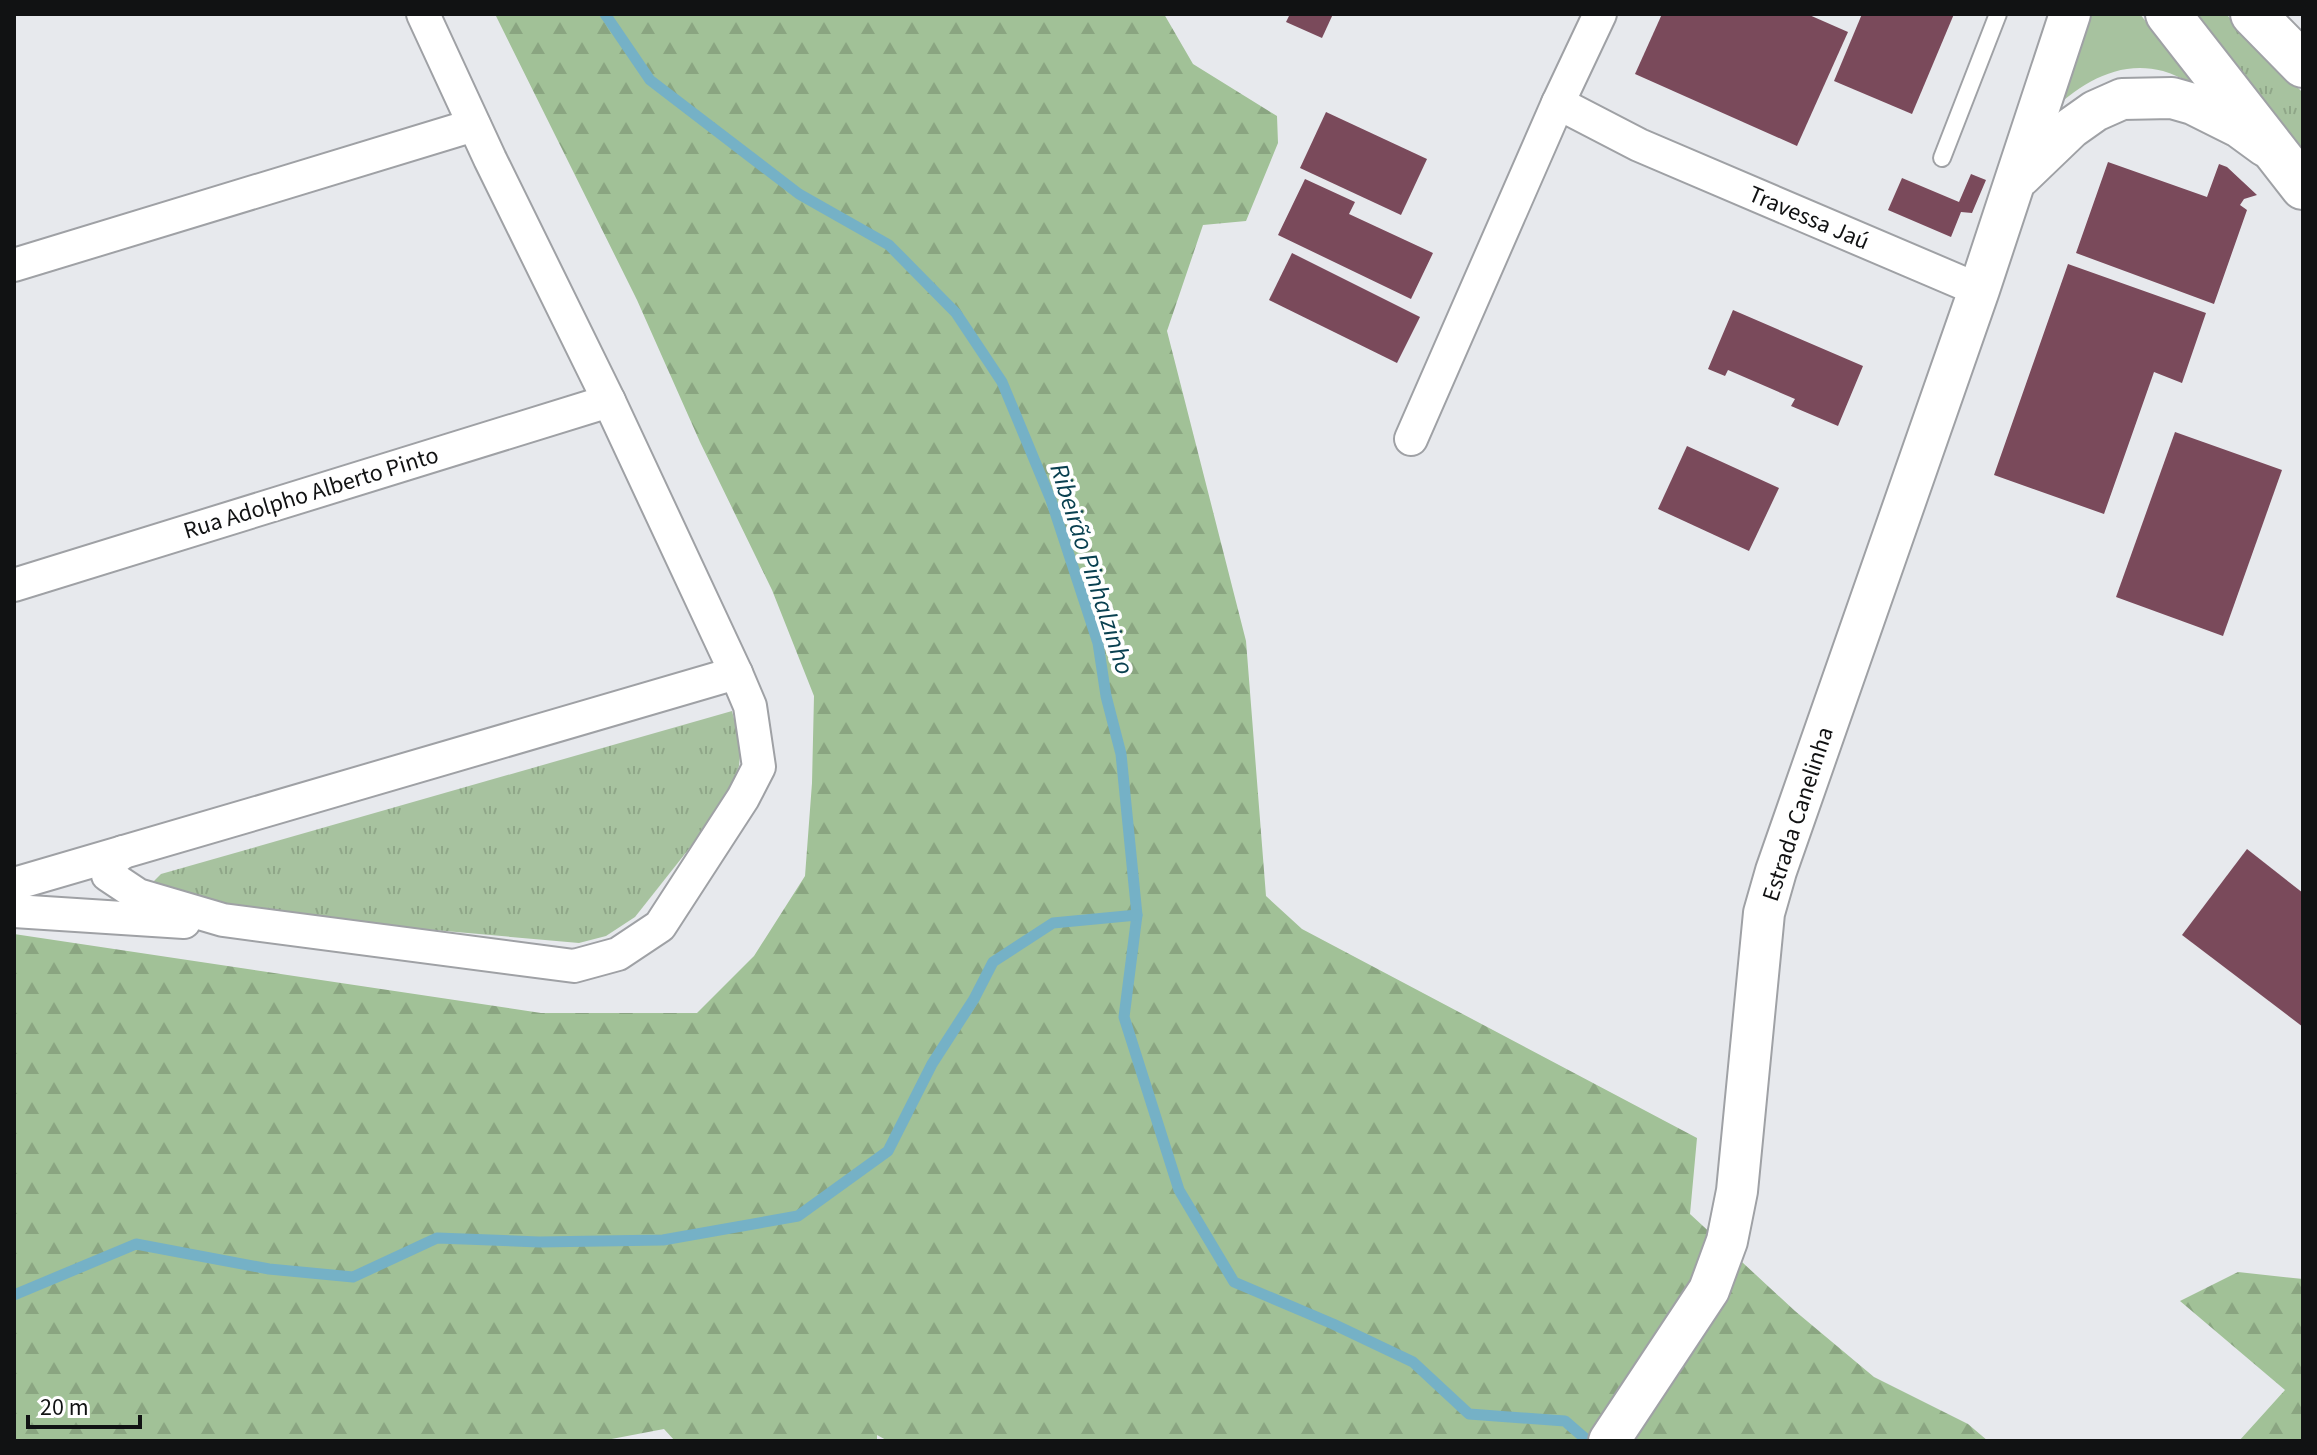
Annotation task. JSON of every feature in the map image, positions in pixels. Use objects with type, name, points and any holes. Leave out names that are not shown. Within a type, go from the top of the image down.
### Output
[{"type":"highway","points":[[2168,14],[2290,170]]},
{"type":"highway","points":[[2253,14],[2303,65]]},
{"type":"street","points":[[123,852],[108,864],[108,875],[125,888],[138,895],[223,920],[574,966],[618,954],[660,926],[743,798],[759,767],[750,706],[736,673],[423,14]]},
{"type":"street","points":[[1411,439],[1600,14]]},
{"type":"street","name":"Estrada Canelinha","points":[[1609,1441],[1709,1290],[1727,1241],[1737,1191],[1764,913],[1979,290],[2070,14]]},
{"type":"street","name":"Estrada Canelinha","points":[[2015,182],[2071,128],[2095,111],[2122,99],[2172,98],[2193,104],[2239,127],[2290,170]]},
{"type":"street","name":"Travessa Jaú","points":[[1558,103],[1639,145],[1979,290]]},
{"type":"street","points":[[14,265],[474,125]]},
{"type":"street","name":"Rua Adolpho Alberto Pinto","points":[[14,585],[609,401]]},
{"type":"street","points":[[14,884],[736,673]]},
{"type":"street","points":[[14,911],[177,922],[223,920]]},
{"type":"lane","points":[[1942,158],[1998,14]]},
{"type":"green space","points":[[495,14],[1164,14],[1193,64],[1277,116],[1278,143],[1246,221],[1203,225],[1167,331],[1246,641],[1266,896],[1302,929],[1697,1138],[1690,1214],[1795,1311],[1874,1377],[1968,1424],[1988,1441],[888,1441],[877,1435],[877,1441],[675,1441],[664,1429],[601,1441],[14,1441],[14,934],[541,1013],[697,1013],[754,956],[805,876],[814,696],[772,590],[700,442],[637,300]]},
{"type":"green space","points":[[2087,14],[2140,14],[2193,83],[2146,68],[2115,71],[2087,84],[2049,113]]},
{"type":"green space","points":[[2187,14],[2226,14],[2303,93],[2303,162]]},
{"type":"green space","points":[[732,711],[741,746],[739,766],[726,802],[635,917],[606,936],[579,943],[163,906],[151,884],[161,874]]},
{"type":"green space","points":[[2238,1272],[2303,1279],[2303,1441],[2239,1441],[2285,1390],[2180,1301]]},
{"type":"building","points":[[1290,14],[1333,14],[1322,38],[1286,22]]},
{"type":"building","points":[[1662,14],[1807,14],[1848,32],[1797,146],[1635,74]]},
{"type":"building","points":[[1862,14],[1954,14],[1912,114],[1834,81]]},
{"type":"building","points":[[1326,112],[1427,159],[1401,215],[1300,168]]},
{"type":"building","points":[[2108,162],[2207,197],[2219,164],[2227,167],[2257,195],[2244,199],[2240,205],[2247,210],[2214,304],[2076,253]]},
{"type":"building","points":[[1971,174],[1986,180],[1972,213],[1961,212],[1951,237],[1888,210],[1902,178],[1959,202]]},
{"type":"building","points":[[1305,179],[1355,202],[1349,214],[1433,253],[1411,299],[1278,235]]},
{"type":"building","points":[[1292,253],[1420,317],[1397,363],[1269,300]]},
{"type":"building","points":[[2068,264],[2206,313],[2182,383],[2154,372],[2104,514],[1994,475]]},
{"type":"building","points":[[1733,310],[1863,366],[1838,426],[1791,406],[1795,399],[1728,370],[1725,376],[1708,369]]},
{"type":"building","points":[[2175,432],[2282,470],[2223,636],[2116,597]]},
{"type":"building","points":[[1687,446],[1779,488],[1749,551],[1658,509]]},
{"type":"building","points":[[2247,849],[2303,893],[2303,1027],[2182,935]]},
{"type":"waterway","name":"Ribeirão Pinhalzinho","points":[[605,14],[650,80],[799,194],[889,245],[956,313],[1002,382],[1051,500],[1098,643],[1106,696],[1121,754],[1137,915],[1124,1017],[1179,1190],[1234,1282],[1413,1362],[1469,1414],[1565,1421],[1588,1441]]},
{"type":"waterway","points":[[14,1295],[136,1244],[269,1269],[353,1277],[437,1238],[539,1242],[663,1240],[798,1216],[888,1151],[932,1064],[974,999],[993,962],[1053,923],[1137,915]]}]
